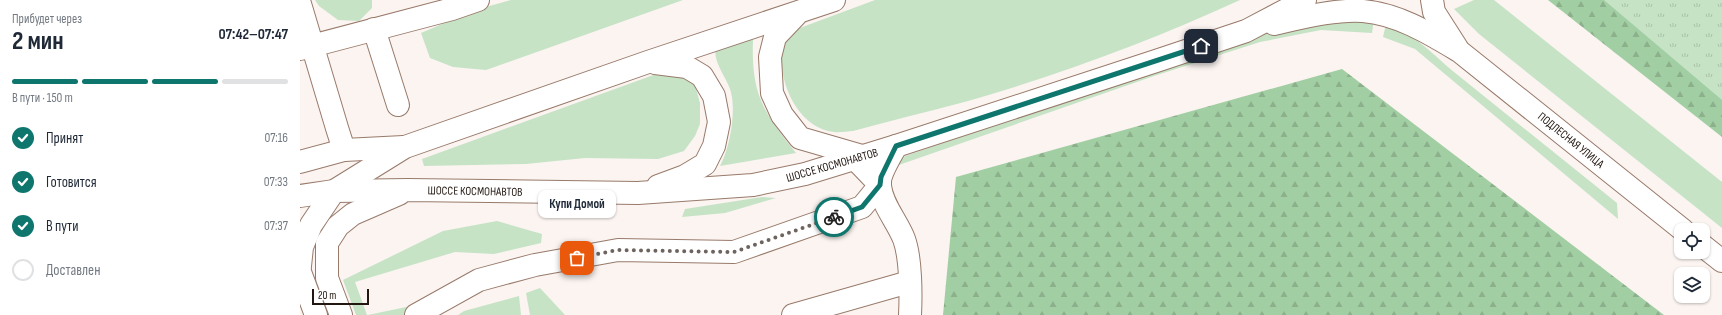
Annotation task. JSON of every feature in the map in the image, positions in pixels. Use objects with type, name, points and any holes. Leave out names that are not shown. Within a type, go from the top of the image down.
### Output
[{"type":"main road","points":[[306,47],[374,29],[450,4],[478,0]]},
{"type":"main road","name":"ШОССЕ КОСМОНАВТОВ","points":[[334,191],[405,147],[648,62],[834,0]]},
{"type":"main road","name":"ШОССЕ КОСМОНАВТОВ","points":[[300,196],[334,191],[408,190],[638,193],[753,185],[805,174],[896,146],[1246,31],[1305,0]]},
{"type":"main road","points":[[1432,0],[1434,12],[1459,51]]},
{"type":"main road","points":[[300,4],[306,47],[344,150]]},
{"type":"main road","points":[[1246,31],[1339,12],[1362,11],[1401,21],[1422,29],[1459,51]]},
{"type":"main road","points":[[798,13],[775,37],[770,57],[772,93],[782,115],[800,138],[859,157],[880,185],[890,214],[904,239],[909,264],[911,298],[910,315]]},
{"type":"main road","points":[[374,29],[398,105]]},
{"type":"main road","name":"ПОДЛЕСНАЯ УЛИЦА","points":[[1459,51],[1674,223]]},
{"type":"main road","points":[[638,193],[685,176],[705,164],[714,146],[719,122],[714,96],[702,76],[687,67],[648,62]]},
{"type":"main road","points":[[416,315],[479,280],[535,265],[618,250],[734,252],[862,207],[880,185],[881,177],[896,146]]},
{"type":"main road","name":"ШОССЕ КОСМОНАВТОВ","points":[[300,162],[344,150],[405,147]]},
{"type":"main road","points":[[341,315],[327,278],[326,243],[338,226],[353,214],[408,190]]},
{"type":"main road","points":[[300,266],[302,247],[311,225],[334,191]]},
{"type":"main road","points":[[1710,252],[1722,261]]},
{"type":"main road","points":[[300,272],[316,315]]},
{"type":"main road","points":[[793,315],[909,282]]},
{"type":"green space","points":[[315,0],[372,0],[372,8],[359,21],[338,20],[319,6]]},
{"type":"green space","points":[[511,0],[683,0],[486,70],[453,67],[430,58],[421,33],[475,10]]},
{"type":"green space","points":[[875,0],[1240,0],[1124,49],[986,96],[853,131],[834,132],[821,129],[809,122],[800,112],[786,87],[782,59],[785,40],[789,32]]},
{"type":"green space","points":[[1474,0],[1494,0],[1722,182],[1722,228],[1479,34],[1454,9]]},
{"type":"green space","points":[[1548,0],[1722,0],[1722,137]]},
{"type":"green space","points":[[1604,0],[1722,0],[1722,100]]},
{"type":"green space","points":[[1374,19],[1372,33],[1321,30],[1260,42],[1154,76],[893,167],[891,161],[1269,30]]},
{"type":"green space","points":[[1386,24],[1415,39],[1617,203],[1618,219],[1415,49],[1383,37]]},
{"type":"green space","points":[[748,34],[753,40],[754,75],[761,101],[775,126],[796,153],[720,166],[727,149],[733,117],[733,107],[730,89],[717,63],[715,52],[716,46]]},
{"type":"green space","points":[[670,69],[683,72],[695,85],[700,103],[700,124],[695,136],[684,151],[658,159],[585,158],[526,164],[424,166],[422,159]]},
{"type":"green space","points":[[1342,69],[1664,315],[943,315],[956,177]]},
{"type":"green space","points":[[762,197],[776,198],[725,213],[682,217],[685,209]]},
{"type":"green space","points":[[497,221],[542,234],[541,243],[494,254],[455,252],[355,282],[367,315],[356,315],[343,280],[443,231]]},
{"type":"green space","points":[[540,288],[565,315],[530,315],[526,293]]},
{"type":"green space","points":[[519,296],[521,315],[458,315],[464,311]]},
{"type":"green space","points":[[411,306],[405,315],[368,315]]},
{"type":"way so far","points":[[577,258],[618,250],[734,252],[834,217]]},
{"type":"place","name":"Купи Домой","points":[[577,258]]},
{"type":"route","points":[[834,217],[862,207],[880,185],[881,177],[896,146],[1201,46]]}]
